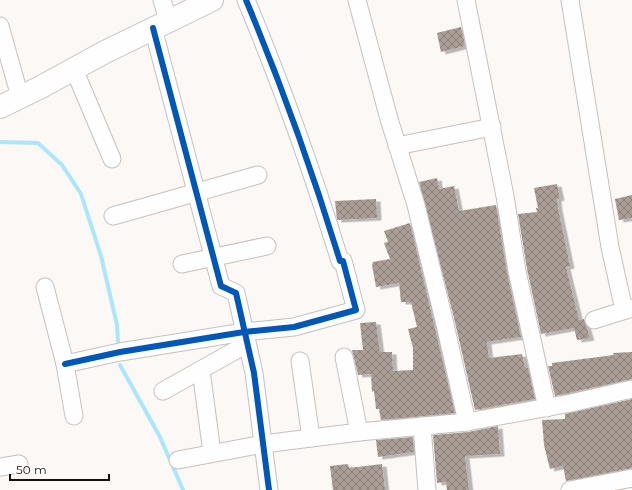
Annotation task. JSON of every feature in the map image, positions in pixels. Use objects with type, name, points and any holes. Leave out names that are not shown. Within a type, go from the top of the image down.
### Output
[{"type":"main road","points":[[0,107],[161,24],[212,0]]},
{"type":"street","points":[[162,0],[161,24],[196,193],[221,286],[236,293],[254,374],[270,490]]},
{"type":"street","points":[[64,364],[120,352],[246,338],[356,310],[343,261],[340,261],[313,173],[276,72],[246,0]]},
{"type":"street","points":[[357,0],[397,146],[416,205],[467,422]]},
{"type":"street","points":[[466,0],[505,196],[517,271],[548,408]]},
{"type":"street","points":[[570,0],[610,247],[628,309],[594,320]]},
{"type":"street","points":[[0,26],[20,97]]},
{"type":"street","points":[[74,69],[112,159]]},
{"type":"street","points":[[397,146],[492,127]]},
{"type":"street","points":[[113,216],[258,175]]},
{"type":"street","points":[[182,264],[267,246]]},
{"type":"street","points":[[45,287],[64,364],[74,416]]},
{"type":"street","points":[[163,391],[201,370],[246,338]]},
{"type":"street","points":[[344,357],[359,432]]},
{"type":"street","points":[[300,361],[311,438]]},
{"type":"street","points":[[201,370],[212,453]]},
{"type":"street","points":[[178,460],[263,444],[359,432],[467,422],[548,408],[632,389]]},
{"type":"street","points":[[422,426],[427,490]]},
{"type":"street","points":[[0,467],[19,464]]},
{"type":"street","points":[[570,490],[632,478]]},
{"type":"building","points":[[461,27],[465,46],[441,52],[437,33]]},
{"type":"building","points":[[437,178],[439,189],[454,186],[459,211],[496,205],[507,273],[521,337],[487,342],[489,358],[522,354],[525,367],[528,368],[535,399],[475,410],[454,318],[419,182]]},
{"type":"building","points":[[557,184],[560,198],[557,199],[558,208],[570,266],[566,267],[579,320],[584,319],[590,338],[577,340],[574,328],[541,334],[527,269],[518,214],[537,212],[536,208],[538,208],[534,188]]},
{"type":"building","points":[[632,195],[632,218],[619,220],[615,199]]},
{"type":"building","points":[[376,199],[377,218],[337,220],[335,201]]},
{"type":"building","points":[[410,223],[455,413],[381,420],[379,409],[376,409],[374,391],[372,392],[371,374],[358,375],[352,350],[363,350],[360,323],[376,322],[380,352],[392,352],[393,371],[413,370],[413,348],[408,329],[417,327],[411,302],[401,302],[399,283],[376,287],[372,265],[373,262],[390,259],[384,243],[388,242],[384,231]]},
{"type":"building","points":[[632,352],[632,379],[555,396],[548,366],[552,366],[552,363],[614,355],[613,353]]},
{"type":"building","points":[[632,399],[632,468],[566,481],[563,466],[550,469],[544,445],[542,420],[565,419],[565,414]]},
{"type":"building","points":[[498,426],[500,454],[465,456],[469,490],[447,490],[446,482],[437,483],[433,435],[468,432]]},
{"type":"building","points":[[413,437],[414,452],[378,457],[376,440]]},
{"type":"building","points":[[348,464],[349,468],[382,464],[385,490],[333,490],[330,466]]},
{"type":"waterway","points":[[0,142],[38,143],[62,165],[81,194],[101,256],[117,325],[118,342]]},
{"type":"waterway","points":[[120,365],[160,437],[183,490]]},
{"type":"cycle path","points":[[65,364],[120,352],[244,332],[294,327],[356,310],[343,261],[340,261],[296,130],[246,0]]},
{"type":"cycle path","points":[[153,28],[221,286],[236,293],[254,373],[269,490]]}]
